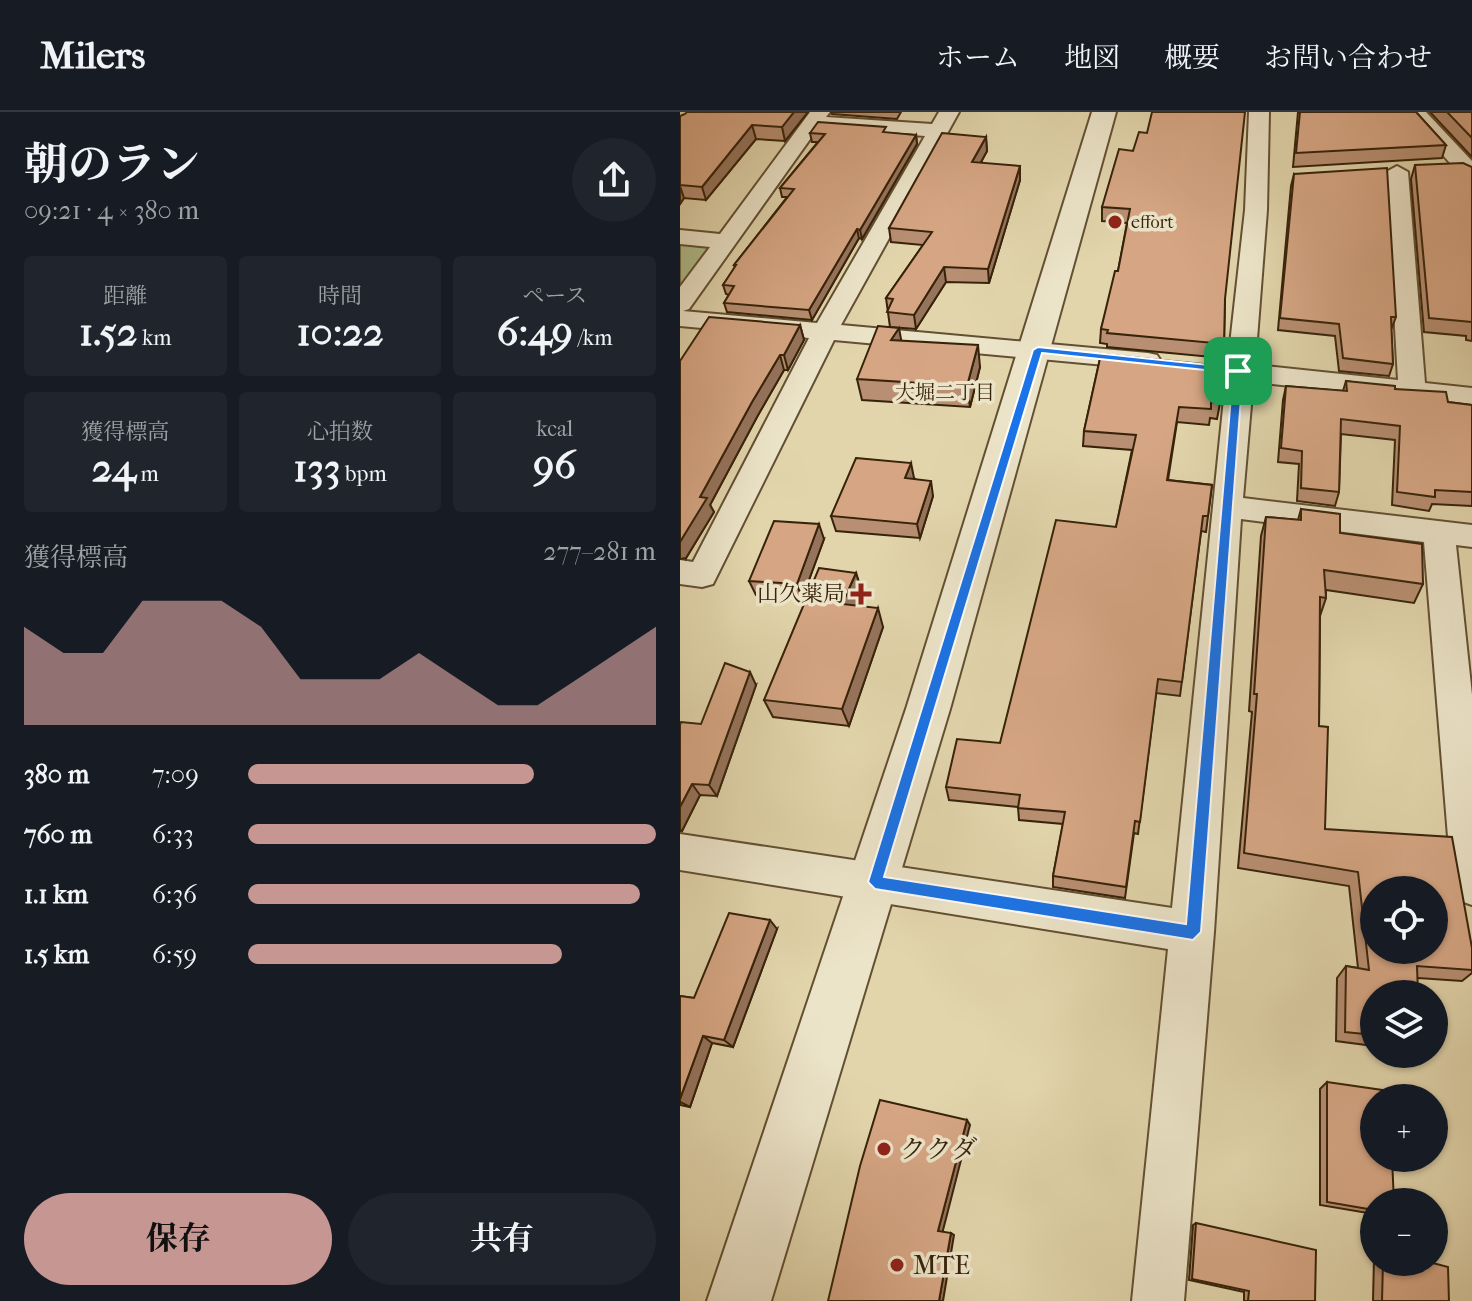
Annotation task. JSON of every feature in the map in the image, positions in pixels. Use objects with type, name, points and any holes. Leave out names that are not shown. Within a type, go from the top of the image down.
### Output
[{"type":"street","points":[[739,1301],[875,882],[1038,350],[1104,112]]},
{"type":"street","points":[[1158,1301],[1193,932],[1238,371],[1267,178],[1259,112]]},
{"type":"street","points":[[1415,112],[1469,170]]},
{"type":"street","points":[[680,304],[817,117],[944,121],[824,333],[702,575],[680,572]]},
{"type":"street","points":[[1371,173],[1469,170]]},
{"type":"street","points":[[1397,172],[1412,391]]},
{"type":"street","points":[[680,237],[724,241]]},
{"type":"street","points":[[680,318],[1038,350],[1472,397]]},
{"type":"street","points":[[1227,507],[1455,534],[1472,886]]},
{"type":"street","points":[[680,852],[1193,932]]},
{"type":"green space","points":[[680,242],[707,244],[712,249],[680,292]]},
{"type":"building","points":[[687,112],[794,112],[782,127],[752,125],[702,187],[680,185],[680,116]]},
{"type":"building","points":[[1152,112],[1245,112],[1225,299],[1224,344],[1107,333],[1108,330],[1101,329],[1115,271],[1118,271],[1130,209],[1102,207],[1119,149],[1133,151],[1139,132],[1147,133]]},
{"type":"building","points":[[1300,112],[1416,112],[1446,145],[1296,153]]},
{"type":"building","points":[[1447,112],[1472,112],[1472,138]]},
{"type":"building","points":[[818,122],[886,127],[883,132],[916,135],[809,310],[724,303],[734,286],[723,285],[734,265],[794,189],[780,188],[825,134],[810,133]]},
{"type":"building","points":[[942,133],[986,137],[972,162],[1020,166],[988,269],[944,267],[914,315],[887,312],[893,299],[886,298],[932,232],[889,228]]},
{"type":"building","points":[[1463,163],[1472,167],[1472,322],[1429,318],[1415,165]]},
{"type":"building","points":[[1387,168],[1396,317],[1391,317],[1393,364],[1343,358],[1339,324],[1280,318],[1294,174]]},
{"type":"building","points":[[709,317],[800,325],[752,402],[700,497],[707,498],[680,542],[680,361]]},
{"type":"building","points":[[878,326],[899,328],[891,340],[978,345],[967,386],[857,379]]},
{"type":"building","points":[[1101,354],[1222,366],[1220,403],[1211,402],[1211,409],[1179,407],[1167,480],[1212,485],[1208,516],[1203,516],[1182,682],[1158,679],[1140,822],[1135,821],[1126,887],[1053,876],[1065,812],[1018,808],[1020,795],[946,787],[957,739],[1000,743],[1056,520],[1116,527],[1136,435],[1084,431]]},
{"type":"building","points":[[1346,381],[1395,386],[1395,389],[1446,392],[1448,402],[1472,405],[1472,492],[1435,490],[1435,497],[1397,492],[1400,426],[1341,419],[1339,492],[1301,488],[1302,451],[1281,448],[1286,386],[1347,391]]},
{"type":"building","points":[[856,458],[911,463],[905,478],[931,481],[917,524],[831,516]]},
{"type":"building","points":[[1301,509],[1340,514],[1340,533],[1422,544],[1423,584],[1324,570],[1326,598],[1320,597],[1319,726],[1328,727],[1325,829],[1452,837],[1472,948],[1472,970],[1417,966],[1418,980],[1360,980],[1360,1034],[1345,1032],[1346,966],[1369,970],[1368,964],[1448,964],[1448,876],[1360,876],[1360,890],[1358,872],[1244,853],[1257,694],[1254,694],[1266,517],[1301,520]]},
{"type":"building","points":[[774,521],[819,524],[797,584],[749,581]]},
{"type":"building","points":[[819,568],[856,573],[842,604],[878,608],[842,709],[764,700]]},
{"type":"building","points":[[725,663],[750,672],[709,785],[692,784],[680,807],[680,725],[681,722],[701,724]]},
{"type":"building","points":[[729,913],[770,920],[724,1040],[703,1036],[680,1099],[680,996],[694,998]]},
{"type":"building","points":[[1327,1082],[1360,1087],[1360,1172],[1393,1172],[1393,1188],[1360,1188],[1360,1208],[1327,1202]]},
{"type":"building","points":[[880,1100],[967,1120],[938,1231],[951,1233],[939,1301],[828,1301],[860,1166]]},
{"type":"building","points":[[1196,1223],[1316,1250],[1315,1301],[1248,1301],[1249,1291],[1192,1279]]},
{"type":"building","points":[[1448,1267],[1449,1301],[1382,1301],[1383,1276],[1448,1276]]},
{"type":"place","name":"effort","points":[[1115,222]]},
{"type":"place","name":"山久薬局","points":[[861,594]]},
{"type":"place","name":"ククダ","points":[[884,1149]]},
{"type":"place","name":"MTE","points":[[897,1265]]},
{"type":"district","name":"大堀二丁目","points":[[945,392]]},
{"type":"route","points":[[1038,350],[1238,371],[1193,932],[875,882],[1038,350]]}]
